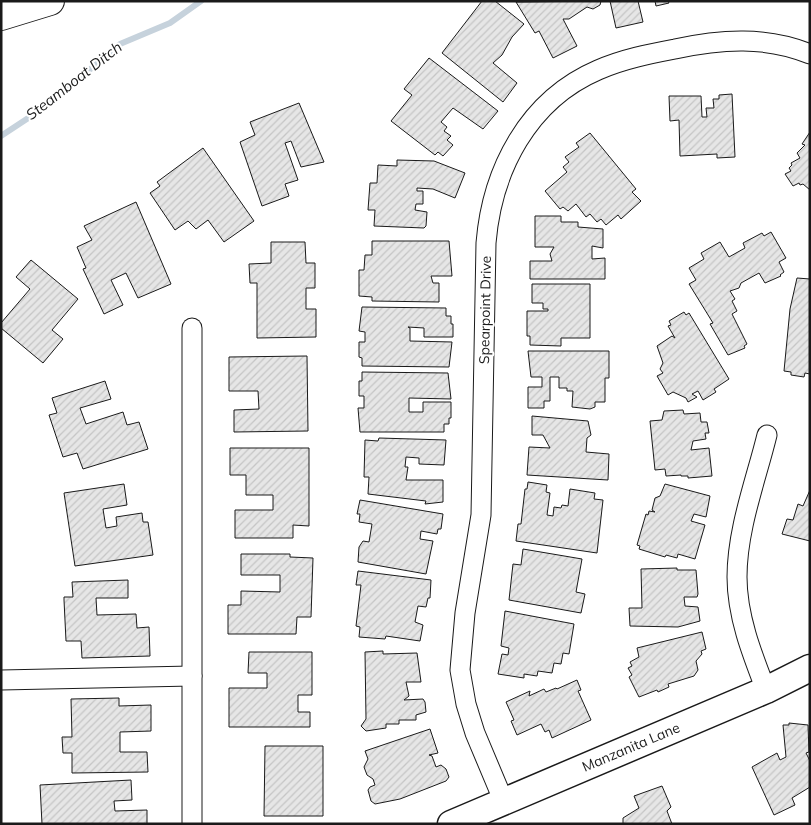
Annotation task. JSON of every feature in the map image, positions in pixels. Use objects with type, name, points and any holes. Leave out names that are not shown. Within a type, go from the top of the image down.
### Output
[{"type":"main road","points":[[1,16],[50,1]]},
{"type":"street","name":"Spearpoint Drive","points":[[504,802],[475,733],[466,704],[460,670],[464,620],[481,515],[486,243],[488,218],[496,186],[508,157],[524,130],[547,105],[570,86],[596,70],[625,59],[710,41],[758,41],[808,50]]},
{"type":"street","points":[[192,328],[192,824]]},
{"type":"street","points":[[766,690],[743,621],[737,578],[743,529],[767,435]]},
{"type":"street","name":"Manzanita Lane","points":[[451,824],[766,690],[810,668]]},
{"type":"street","points":[[1,680],[192,676]]},
{"type":"building","points":[[482,1],[495,1],[524,24],[512,37],[502,55],[493,63],[517,83],[503,102],[442,53]]},
{"type":"building","points":[[601,1],[600,5],[593,9],[587,7],[569,19],[563,19],[577,46],[553,58],[539,31],[535,33],[516,2]]},
{"type":"building","points":[[610,1],[638,1],[643,22],[616,28]]},
{"type":"building","points":[[655,1],[668,1],[669,3],[656,6]]},
{"type":"building","points":[[429,58],[498,111],[483,129],[453,108],[441,122],[447,127],[444,131],[451,136],[447,140],[453,145],[443,156],[438,152],[435,155],[391,121],[412,95],[404,89]]},
{"type":"building","points":[[732,94],[735,157],[717,158],[717,154],[680,156],[679,120],[670,121],[669,96],[701,96],[702,117],[707,117],[706,108],[714,108],[713,99],[719,99],[719,95]]},
{"type":"building","points":[[299,103],[324,162],[301,167],[291,141],[285,143],[298,180],[285,184],[289,196],[262,206],[240,142],[255,135],[250,122]]},
{"type":"building","points":[[810,132],[810,190],[799,183],[793,186],[785,174],[791,171],[789,168],[792,165],[791,163],[800,158],[797,153],[805,145],[802,144]]},
{"type":"building","points":[[590,133],[636,189],[632,192],[641,201],[621,219],[618,215],[606,225],[601,219],[597,222],[590,214],[586,217],[576,204],[568,211],[563,207],[560,209],[545,191],[567,172],[563,167],[569,162],[565,157],[579,147],[576,143]]},
{"type":"building","points":[[203,148],[254,221],[224,242],[208,220],[196,229],[188,221],[175,230],[150,193],[160,186],[157,182]]},
{"type":"building","points":[[397,160],[434,161],[465,173],[455,198],[433,189],[417,188],[417,191],[423,191],[423,204],[416,204],[415,210],[427,212],[426,226],[424,228],[374,226],[375,210],[368,210],[370,183],[377,183],[378,165],[397,166]]},
{"type":"building","points":[[136,202],[171,284],[138,298],[126,273],[111,280],[123,305],[104,314],[83,269],[86,268],[77,247],[92,240],[84,226]]},
{"type":"building","points":[[535,216],[561,216],[561,222],[578,222],[578,227],[603,229],[603,248],[592,246],[592,259],[605,258],[605,279],[530,279],[530,261],[552,261],[550,254],[554,247],[535,247]]},
{"type":"building","points":[[771,232],[786,258],[779,262],[784,272],[781,276],[765,283],[759,273],[741,283],[739,288],[730,291],[735,299],[732,301],[737,311],[732,314],[747,344],[744,346],[745,348],[728,355],[710,324],[713,323],[689,284],[696,280],[689,268],[704,259],[701,253],[720,242],[729,257],[745,248],[743,243],[762,233],[764,236]]},
{"type":"building","points":[[372,241],[449,241],[452,276],[431,276],[433,283],[439,283],[439,302],[372,301],[372,297],[359,296],[359,270],[364,270],[365,255],[372,255]]},
{"type":"building","points":[[271,242],[305,242],[306,263],[315,263],[315,288],[306,288],[306,309],[316,309],[316,337],[257,338],[257,283],[250,283],[249,264],[271,263]]},
{"type":"building","points":[[31,260],[78,299],[52,330],[63,339],[43,363],[1,328],[1,323],[30,289],[16,277]]},
{"type":"building","points":[[797,278],[810,279],[810,374],[805,373],[804,377],[791,375],[791,372],[784,371],[790,309]]},
{"type":"building","points":[[532,284],[590,284],[590,338],[561,338],[561,346],[530,345],[530,336],[527,336],[527,311],[548,311],[548,309],[543,309],[543,303],[532,303]]},
{"type":"building","points":[[362,307],[446,308],[446,316],[451,316],[451,324],[453,324],[453,337],[424,337],[424,328],[408,327],[410,328],[410,341],[452,342],[449,367],[362,366],[362,358],[359,357],[359,342],[365,342],[365,332],[359,331]]},
{"type":"building","points":[[684,312],[686,315],[689,313],[729,379],[714,389],[716,392],[703,400],[698,391],[692,394],[697,397],[688,402],[686,398],[673,392],[668,395],[657,376],[663,373],[660,369],[663,363],[657,346],[672,336],[675,338],[668,326],[671,325],[669,321]]},
{"type":"building","points":[[528,351],[609,351],[609,378],[605,378],[605,402],[595,402],[595,407],[590,409],[572,407],[573,391],[567,391],[567,388],[559,388],[559,377],[550,377],[550,401],[544,401],[544,408],[528,408],[528,387],[542,387],[542,377],[531,377]]},
{"type":"building","points":[[307,356],[308,431],[234,432],[234,410],[259,409],[258,391],[229,391],[229,357]]},
{"type":"building","points":[[362,372],[448,373],[451,399],[409,398],[409,412],[423,412],[423,402],[451,402],[451,418],[449,418],[449,424],[444,424],[444,432],[360,432],[358,408],[364,408],[364,396],[359,396],[359,381],[362,381]]},
{"type":"building","points":[[105,381],[111,399],[80,408],[86,424],[123,412],[127,425],[139,422],[148,449],[83,469],[77,453],[63,457],[49,415],[57,413],[52,398]]},
{"type":"building","points":[[683,410],[684,414],[700,413],[701,422],[707,422],[709,433],[705,433],[706,439],[693,441],[691,450],[709,448],[712,476],[688,478],[688,476],[681,475],[666,476],[665,469],[655,470],[650,421],[662,420],[664,411]]},
{"type":"building","points":[[532,416],[588,421],[591,435],[587,438],[586,452],[609,454],[608,480],[527,475],[529,447],[550,448],[543,435],[532,435]]},
{"type":"building","points":[[379,438],[446,440],[444,465],[419,464],[419,458],[406,457],[405,467],[408,467],[406,480],[443,480],[443,502],[425,504],[426,501],[368,494],[369,477],[364,477],[365,440],[378,441]]},
{"type":"building","points":[[230,448],[309,448],[309,526],[293,525],[293,538],[235,538],[235,510],[273,510],[273,495],[246,495],[246,475],[230,475]]},
{"type":"building","points":[[528,482],[547,485],[546,492],[550,493],[547,515],[553,516],[554,507],[568,506],[570,489],[595,493],[594,499],[603,500],[597,553],[516,541],[518,524],[521,524],[525,489],[527,489]]},
{"type":"building","points":[[124,484],[127,505],[103,509],[106,528],[117,526],[116,517],[142,513],[143,522],[148,522],[153,555],[75,566],[64,493]]},
{"type":"building","points":[[665,484],[710,496],[706,517],[694,514],[691,521],[705,525],[695,559],[678,554],[677,558],[666,555],[665,557],[639,549],[640,546],[637,545],[646,514],[648,515],[649,511],[655,512],[652,510],[655,498],[660,496]]},
{"type":"building","points":[[810,490],[810,541],[782,534],[787,519],[793,520],[798,504],[803,506]]},
{"type":"building","points":[[360,500],[443,514],[441,529],[438,529],[437,534],[421,531],[420,539],[433,541],[426,574],[358,562],[359,547],[363,541],[369,542],[372,524],[359,522],[360,514],[357,514]]},
{"type":"building","points":[[523,549],[582,559],[576,592],[585,594],[581,613],[509,600],[513,564],[521,565]]},
{"type":"building","points":[[241,554],[290,554],[290,557],[313,558],[311,617],[297,617],[296,634],[228,634],[228,605],[241,605],[241,591],[280,592],[280,575],[241,575]]},
{"type":"building","points":[[677,568],[677,570],[696,570],[697,597],[684,597],[685,606],[698,607],[700,621],[678,627],[630,626],[629,608],[642,608],[641,569]]},
{"type":"building","points":[[358,571],[431,580],[430,598],[428,598],[426,607],[418,606],[415,622],[423,625],[420,641],[386,636],[385,639],[359,637],[360,627],[356,626],[361,585],[356,585]]},
{"type":"building","points":[[128,580],[128,598],[96,598],[97,615],[136,614],[137,628],[149,627],[150,656],[82,658],[81,641],[66,641],[64,597],[73,597],[72,582]]},
{"type":"building","points":[[505,611],[574,624],[569,654],[563,653],[561,664],[554,663],[552,673],[538,671],[537,676],[524,674],[524,678],[498,674],[502,654],[508,655],[509,648],[501,646]]},
{"type":"building","points":[[702,632],[706,649],[701,651],[702,654],[696,661],[698,670],[694,676],[668,684],[669,687],[658,692],[657,690],[639,697],[629,677],[632,675],[628,668],[632,666],[630,662],[639,657],[637,648]]},
{"type":"building","points":[[383,651],[383,654],[417,653],[421,682],[406,682],[409,696],[404,700],[423,699],[426,712],[416,715],[416,720],[399,720],[399,724],[386,724],[386,728],[366,731],[361,726],[366,719],[365,652]]},
{"type":"building","points":[[249,652],[312,652],[312,695],[298,695],[298,712],[310,712],[310,727],[229,727],[229,688],[267,688],[267,673],[248,673]]},
{"type":"building","points":[[577,680],[581,690],[578,691],[591,720],[552,738],[549,730],[545,732],[541,724],[517,735],[511,721],[514,720],[506,702],[530,691],[529,696],[544,689],[546,692],[557,689]]},
{"type":"building","points":[[119,698],[119,706],[151,705],[151,731],[120,732],[120,752],[147,752],[148,772],[72,773],[72,753],[63,753],[62,737],[72,737],[71,699]]},
{"type":"building","points":[[789,723],[808,725],[809,752],[806,753],[810,761],[810,787],[792,798],[795,805],[774,815],[752,767],[777,753],[780,760],[786,757],[783,725],[789,725]]},
{"type":"building","points":[[430,729],[438,753],[429,755],[432,756],[436,767],[441,765],[446,769],[449,777],[446,781],[400,799],[375,804],[371,801],[368,790],[375,785],[373,779],[367,775],[364,767],[368,759],[365,751]]},
{"type":"building","points":[[265,746],[323,746],[323,816],[264,816]]},
{"type":"building","points":[[131,780],[132,800],[114,801],[115,811],[147,810],[147,824],[42,824],[40,785]]},
{"type":"building","points":[[662,786],[671,807],[667,811],[672,824],[623,824],[623,818],[639,808],[634,796]]},
{"type":"waterway","name":"Steamboat Ditch","points":[[1,136],[48,105],[120,44],[170,23],[201,1]]}]
